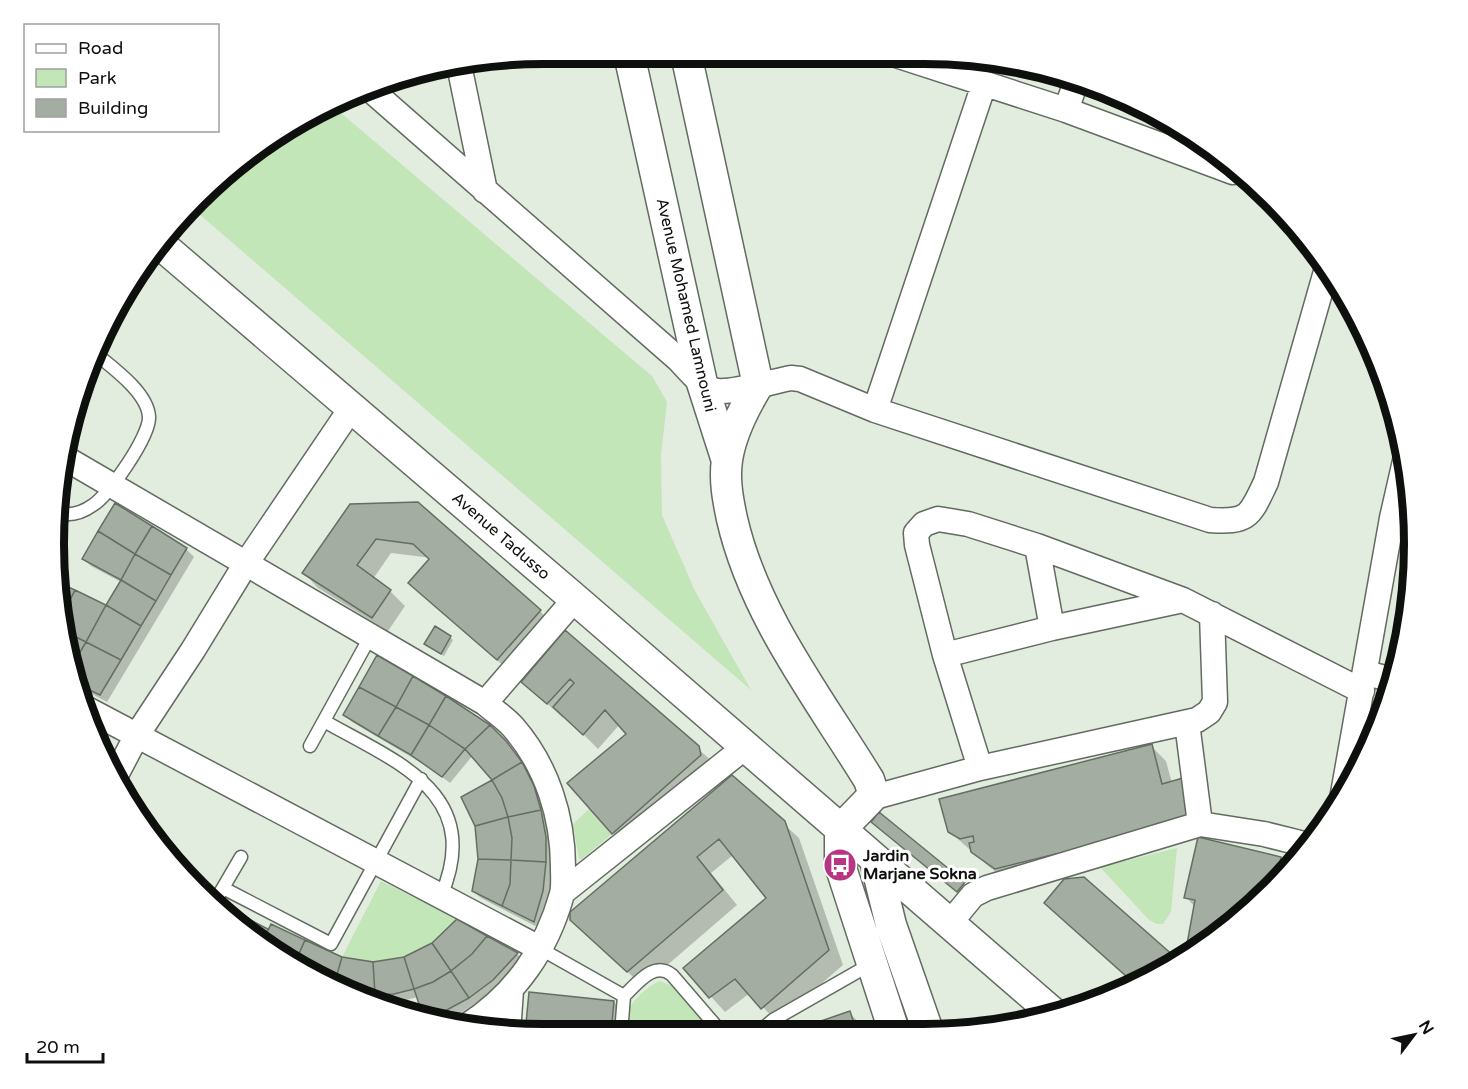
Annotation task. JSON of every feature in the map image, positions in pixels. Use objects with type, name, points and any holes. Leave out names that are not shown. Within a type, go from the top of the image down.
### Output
[{"type":"street","name":"Avenue Mohamed Lamnouni","points":[[631,65],[702,383],[727,461]]},
{"type":"street","points":[[688,65],[758,385]]},
{"type":"street","points":[[927,65],[1066,110],[1220,167]]},
{"type":"street","points":[[461,72],[486,191]]},
{"type":"street","points":[[875,410],[984,84]]},
{"type":"street","points":[[1066,110],[1074,89]]},
{"type":"street","points":[[377,95],[678,359],[702,383],[714,390],[725,392],[791,378],[800,379],[875,410],[1210,520],[1234,520],[1250,514],[1266,482],[1324,279]]},
{"type":"street","name":"Avenue Tadusso","points":[[166,249],[1047,1008]]},
{"type":"street","name":"Avenue Mohamed Lamnouni","points":[[727,461],[740,415],[758,385]]},
{"type":"street","points":[[120,768],[137,735],[351,407]]},
{"type":"street","points":[[727,461],[727,496],[738,543],[754,588],[776,631],[869,780],[872,789],[871,798]]},
{"type":"street","points":[[72,462],[486,703],[513,727],[536,759],[554,802],[563,842],[563,892],[552,923],[528,968],[511,990],[490,1011],[477,1019]]},
{"type":"street","points":[[980,768],[945,655],[917,545],[916,533],[924,524],[938,519],[968,524],[1036,546],[1183,600],[1364,682],[1384,681]]},
{"type":"street","points":[[1348,768],[1364,682],[1402,520]]},
{"type":"street","points":[[1036,546],[1052,628]]},
{"type":"street","points":[[486,703],[575,599]]},
{"type":"street","points":[[945,655],[1052,628],[1183,600]]},
{"type":"street","points":[[892,1024],[840,865],[840,830],[871,798],[980,768],[1187,723],[1209,712],[1215,702],[1212,614]]},
{"type":"street","points":[[95,713],[539,948]]},
{"type":"street","points":[[1187,723],[1200,824]]},
{"type":"street","points":[[563,892],[744,748]]},
{"type":"street","points":[[950,924],[973,895],[987,888],[1200,824],[1264,834],[1299,843]]},
{"type":"street","points":[[875,860],[891,925],[926,1024]]},
{"type":"street","points":[[509,1023],[511,990]]},
{"type":"lane","points":[[66,515],[69,516],[94,505],[113,486],[138,448],[149,418],[146,406],[138,392],[102,359]]},
{"type":"lane","points":[[310,746],[370,637]]},
{"type":"lane","points":[[324,721],[402,765],[421,778],[435,794],[452,834],[452,864],[441,896]]},
{"type":"lane","points":[[223,888],[331,944],[421,778]]},
{"type":"lane","points":[[218,896],[241,857]]},
{"type":"lane","points":[[539,948],[624,996]]},
{"type":"lane","points":[[768,1024],[871,964]]},
{"type":"lane","points":[[622,1024],[624,996],[652,971],[663,970],[672,975],[715,1024]]},
{"type":"green space","points":[[339,111],[652,376],[667,402],[661,455],[662,515],[695,591],[751,690],[198,213],[228,184],[278,145]]},
{"type":"green space","points":[[589,809],[612,834],[582,859],[579,859],[573,824]]},
{"type":"green space","points":[[1177,848],[1171,912],[1163,924],[1149,920],[1100,867]]},
{"type":"green space","points":[[381,881],[457,919],[432,943],[404,957],[373,962],[342,957]]},
{"type":"green space","points":[[660,981],[672,986],[705,1024],[628,1024],[632,1004],[652,985]]},
{"type":"building","points":[[418,502],[541,610],[497,660],[408,583],[429,559],[413,544],[376,539],[357,565],[391,590],[372,618],[302,573],[350,504]]},
{"type":"building","points":[[115,503],[152,526],[135,554],[98,531]]},
{"type":"building","points":[[152,526],[187,548],[171,575],[135,554]]},
{"type":"building","points":[[98,531],[135,554],[121,580],[82,559]]},
{"type":"building","points":[[135,554],[171,575],[156,601],[121,580]]},
{"type":"building","points":[[121,580],[156,601],[141,626],[106,605]]},
{"type":"building","points":[[67,586],[75,590],[69,603]]},
{"type":"building","points":[[75,590],[106,605],[86,642],[74,636],[69,603]]},
{"type":"building","points":[[106,605],[141,626],[121,660],[86,642]]},
{"type":"building","points":[[435,626],[451,636],[441,654],[424,644]]},
{"type":"building","points":[[565,630],[699,746],[701,755],[612,834],[567,783],[626,734],[605,710],[583,735],[553,707],[574,683],[570,679],[547,704],[521,682]]},
{"type":"building","points":[[74,636],[86,642],[78,656]]},
{"type":"building","points":[[86,642],[121,660],[100,695],[87,689],[78,656]]},
{"type":"building","points":[[377,655],[413,676],[396,707],[359,687]]},
{"type":"building","points":[[413,676],[446,696],[429,725],[396,707]]},
{"type":"building","points":[[359,687],[396,707],[378,736],[343,715]]},
{"type":"building","points":[[446,696],[490,725],[465,749],[429,725]]},
{"type":"building","points":[[396,707],[429,725],[411,755],[378,736]]},
{"type":"building","points":[[429,725],[465,749],[442,777],[411,755]]},
{"type":"building","points":[[490,725],[522,762],[492,780],[465,749]]},
{"type":"building","points":[[1152,744],[1162,784],[1183,778],[1194,820],[995,869],[971,852],[969,843],[974,842],[973,836],[960,839],[948,832],[939,799]]},
{"type":"building","points":[[522,762],[534,786],[541,810],[508,817],[502,798],[492,780]]},
{"type":"building","points":[[732,775],[785,821],[829,950],[761,1009],[735,979],[709,998],[683,968],[766,898],[719,839],[697,857],[723,890],[627,972],[570,920],[570,912]]},
{"type":"building","points":[[492,780],[502,798],[508,817],[475,826],[461,797]]},
{"type":"building","points":[[541,810],[546,837],[546,862],[511,860],[512,838],[508,817]]},
{"type":"building","points":[[879,812],[965,882],[957,892],[871,822]]},
{"type":"building","points":[[508,817],[512,838],[511,860],[478,859],[475,826]]},
{"type":"building","points":[[1198,837],[1281,857],[1280,866],[1263,884],[1216,925],[1187,946],[1195,900],[1184,898]]},
{"type":"building","points":[[478,859],[511,860],[510,884],[502,906],[472,891]]},
{"type":"building","points":[[511,860],[546,862],[543,891],[534,922],[502,906],[510,884]]},
{"type":"building","points":[[1084,877],[1172,955],[1129,978],[1044,903],[1064,879]]},
{"type":"building","points":[[239,914],[268,929],[265,935]]},
{"type":"building","points":[[457,919],[487,936],[472,954],[451,971],[432,943]]},
{"type":"building","points":[[271,924],[305,940],[298,956],[266,935]]},
{"type":"building","points":[[487,936],[518,953],[493,980],[469,998],[451,971],[472,954]]},
{"type":"building","points":[[305,940],[342,957],[336,977],[298,956]]},
{"type":"building","points":[[432,943],[451,971],[433,982],[414,989],[404,957]]},
{"type":"building","points":[[342,957],[373,962],[375,993],[361,988],[336,977]]},
{"type":"building","points":[[404,957],[414,989],[394,994],[375,993],[373,962]]},
{"type":"building","points":[[451,971],[469,998],[442,1013],[420,1008],[414,989],[433,982]]},
{"type":"building","points":[[529,992],[614,1001],[612,1024],[526,1023]]},
{"type":"building","points":[[850,1011],[854,1024],[812,1024]]},
{"type":"place","name":"Jardin Marjane Sokna","points":[[840,865]]}]
